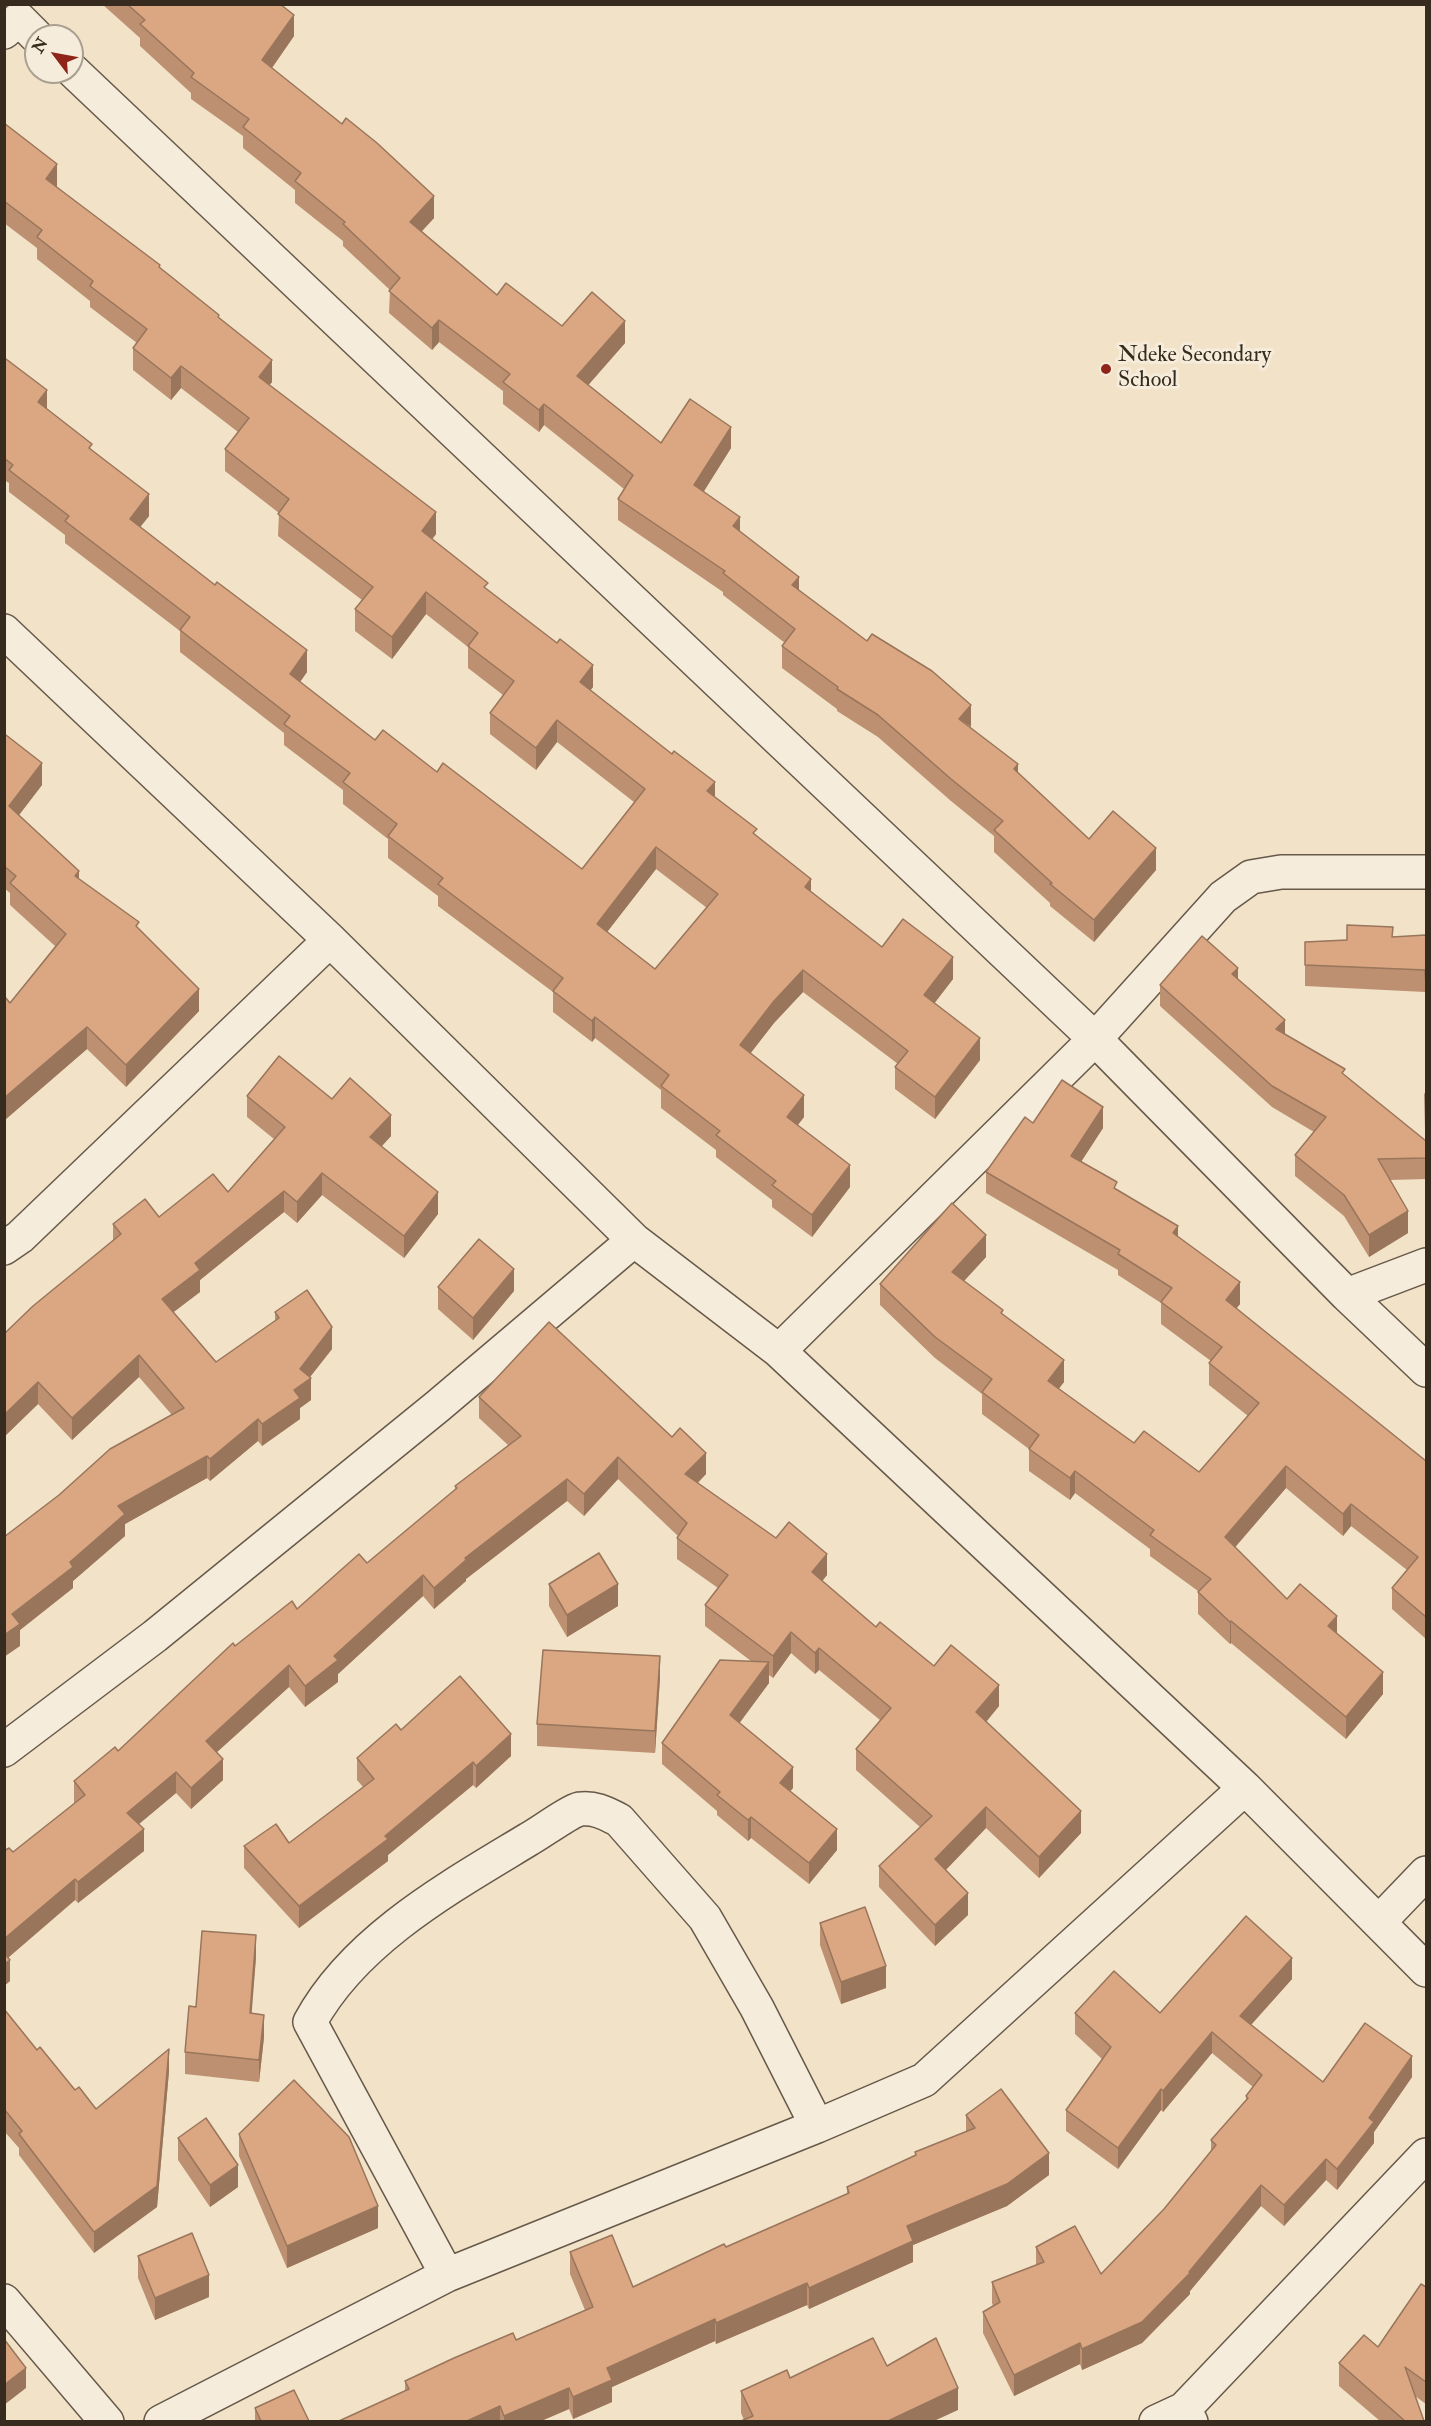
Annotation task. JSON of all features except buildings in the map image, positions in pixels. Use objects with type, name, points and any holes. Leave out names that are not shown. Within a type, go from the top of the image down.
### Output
[{"type":"street","points":[[84,81],[1095,1039],[1347,1295],[1426,1370]]},
{"type":"street","points":[[4,631],[330,940],[634,1240],[779,1351],[1245,1788],[1426,1970]]},
{"type":"street","points":[[779,1351],[1095,1039],[1223,897],[1251,877],[1281,872],[1426,872]]},
{"type":"street","points":[[4,1248],[29,1229],[330,940]]},
{"type":"street","points":[[4,1750],[155,1636],[438,1406],[634,1240]]},
{"type":"street","points":[[1347,1295],[1426,1266]]},
{"type":"street","points":[[161,2421],[447,2275],[817,2126],[924,2080],[1245,1788]]},
{"type":"street","points":[[447,2275],[310,2022],[322,2000],[375,1941],[473,1873],[579,1809],[601,1811],[619,1820],[705,1918],[757,2008],[817,2126]]},
{"type":"street","points":[[1380,1922],[1426,1873]]},
{"type":"street","points":[[1177,2417],[1426,2155]]},
{"type":"street","points":[[4,2301],[107,2421]]},
{"type":"place","name":"Ndeke Secondary School","points":[[1106,369]]}]
